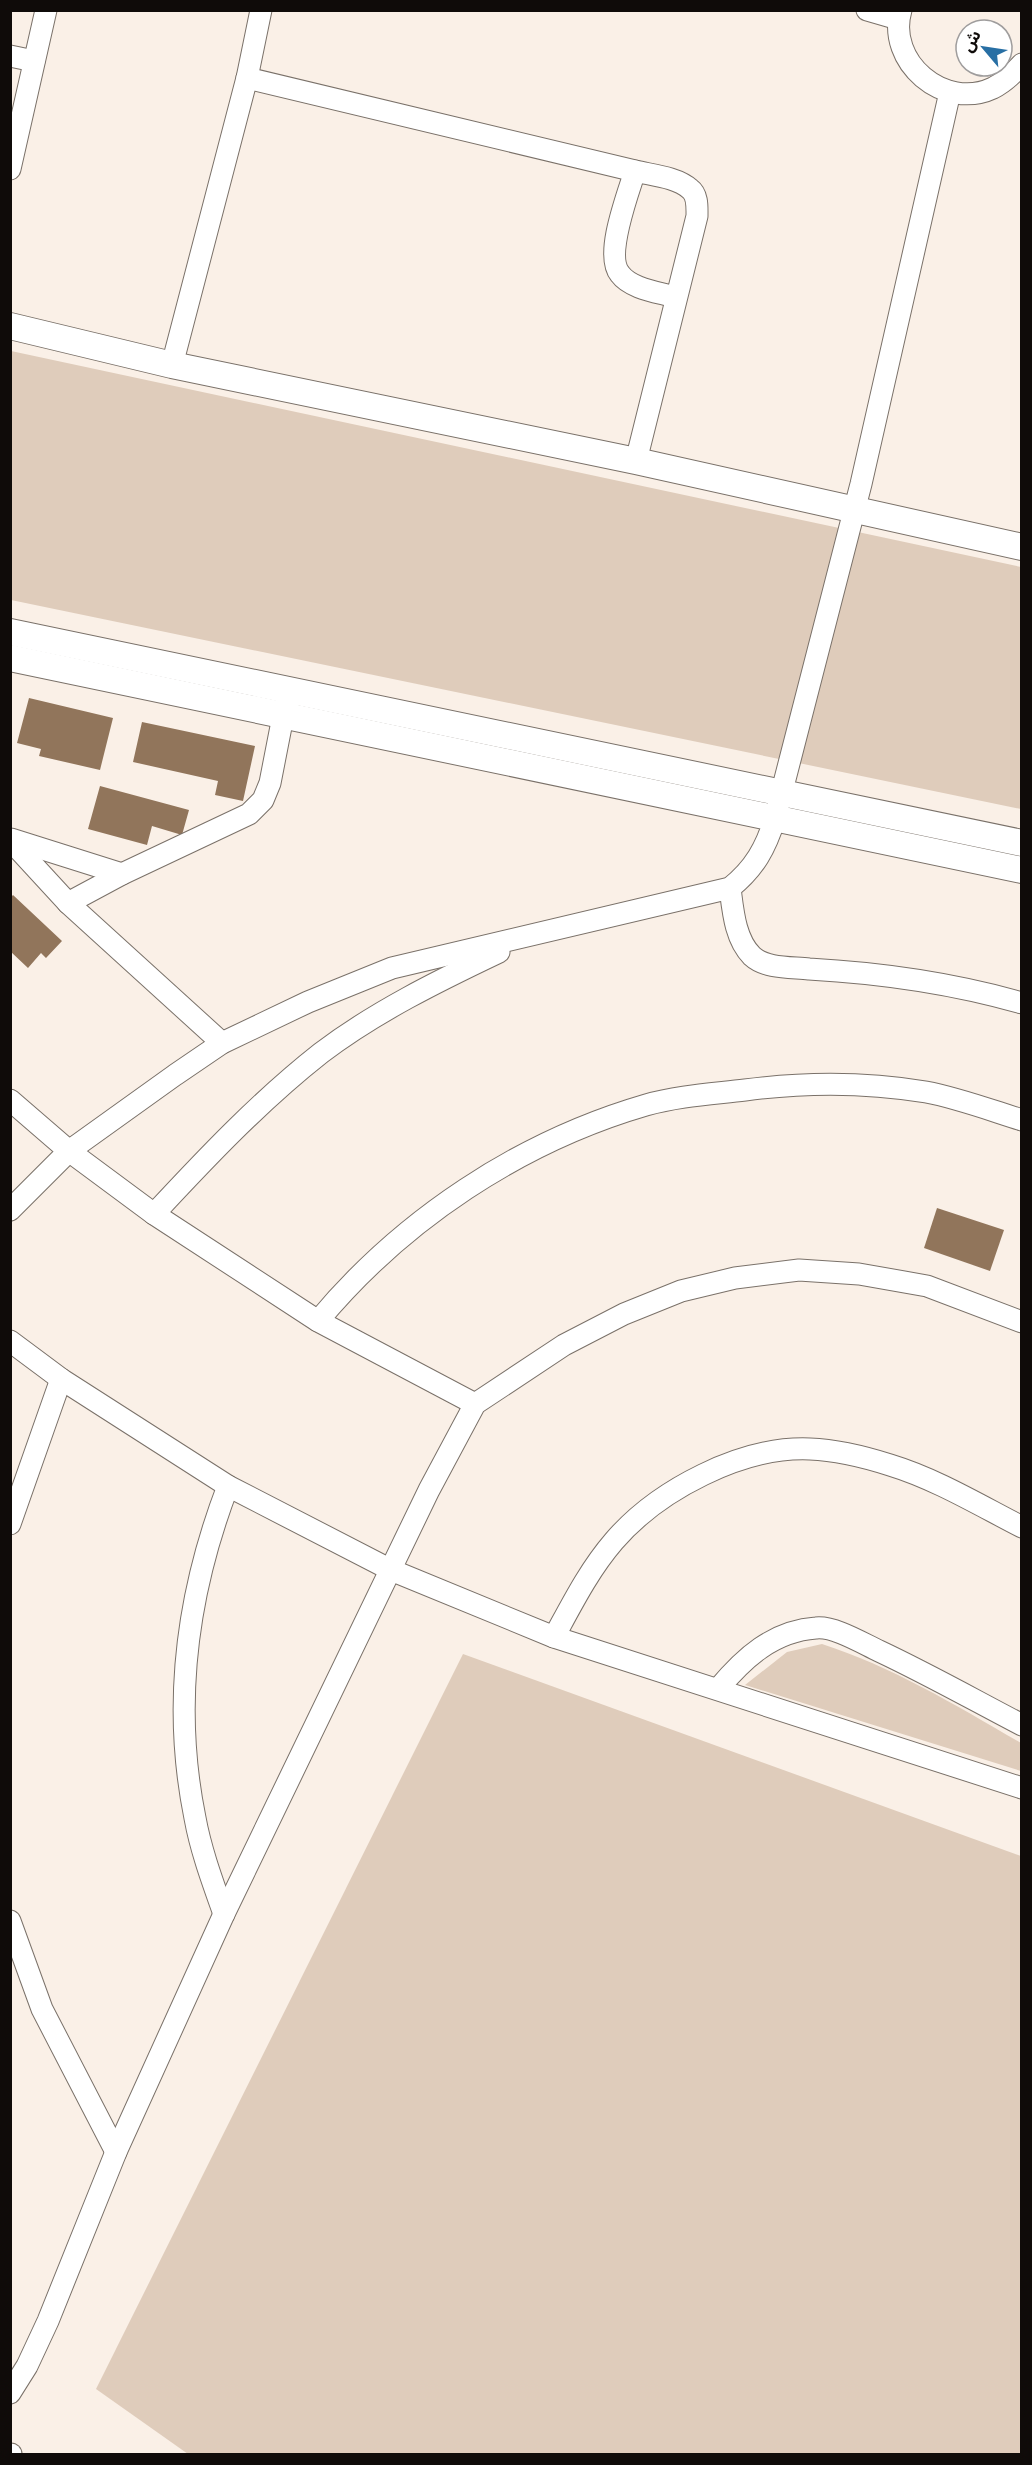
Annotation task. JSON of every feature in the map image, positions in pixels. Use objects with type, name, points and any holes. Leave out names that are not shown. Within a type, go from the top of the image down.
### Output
[{"type":"street","points":[[10,169],[46,10]]},
{"type":"street","points":[[172,365],[247,78],[261,10]]},
{"type":"street","points":[[867,10],[899,15],[899,38],[905,57],[916,73],[932,85],[950,92],[970,93],[991,89],[1009,78],[1022,64]]},
{"type":"street","points":[[10,56],[34,61]]},
{"type":"street","points":[[247,78],[635,171],[678,182],[691,189],[697,200],[697,216],[636,461]]},
{"type":"street","points":[[10,1210],[69,1151],[222,1043],[308,1002],[392,968],[730,888],[747,874],[761,854],[776,818],[854,509],[950,92]]},
{"type":"street","points":[[635,171],[617,235],[614,264],[619,274],[629,282],[675,297]]},
{"type":"street","points":[[10,326],[172,365],[636,461],[1022,547]]},
{"type":"street","points":[[10,632],[1022,843]]},
{"type":"street","points":[[10,658],[1022,870]]},
{"type":"street","points":[[68,903],[122,874],[249,814],[263,800],[270,783],[288,690]]},
{"type":"street","points":[[10,840],[122,874]]},
{"type":"street","points":[[10,840],[68,903],[222,1043]]},
{"type":"street","points":[[730,888],[734,916],[742,943],[754,958],[777,967],[837,970],[976,990],[1022,1003]]},
{"type":"street","points":[[154,1214],[229,1134],[267,1098],[323,1052],[390,1008],[533,936]]},
{"type":"street","points":[[318,1321],[371,1262],[432,1212],[506,1166],[556,1139],[597,1121],[649,1104],[775,1086],[846,1084],[927,1093],[1022,1120]]},
{"type":"street","points":[[10,1100],[69,1151],[154,1214],[318,1321],[475,1404]]},
{"type":"street","points":[[10,2393],[27,2366],[48,2320],[116,2152],[224,1914],[429,1490],[475,1404],[564,1345],[624,1314],[681,1291],[735,1278],[799,1270],[859,1274],[927,1286],[1022,1322]]},
{"type":"street","points":[[10,1341],[62,1379],[228,1486],[391,1570],[554,1637],[1022,1788]]},
{"type":"street","points":[[10,1524],[62,1379]]},
{"type":"street","points":[[554,1637],[590,1572],[615,1541],[645,1510],[694,1480],[760,1454],[809,1449],[858,1455],[944,1487],[1022,1527]]},
{"type":"street","points":[[224,1914],[207,1865],[195,1818],[183,1712],[185,1661],[192,1613],[212,1527],[228,1486]]},
{"type":"street","points":[[718,1689],[739,1663],[767,1642],[793,1632],[818,1627],[846,1635],[867,1645],[1022,1725]]},
{"type":"street","points":[[10,1921],[42,2009],[116,2152]]},
{"type":"shaded area","points":[[11,351],[1021,567],[1021,809],[11,600]]},
{"type":"shaded area","points":[[822,1644],[899,1676],[949,1701],[1021,1743],[1021,1771],[745,1685],[787,1652]]},
{"type":"shaded area","points":[[463,1654],[1021,1856],[1021,2454],[188,2454],[96,2389]]},
{"type":"building","points":[[29,698],[113,718],[100,770],[39,756],[41,749],[17,743]]},
{"type":"building","points":[[142,722],[255,746],[243,801],[215,795],[218,781],[133,762]]},
{"type":"building","points":[[100,786],[189,810],[182,835],[152,826],[147,845],[88,829]]},
{"type":"building","points":[[13,895],[62,941],[46,958],[41,953],[28,968],[10,951],[10,898]]},
{"type":"building","points":[[937,1208],[1004,1230],[990,1271],[924,1248]]}]
